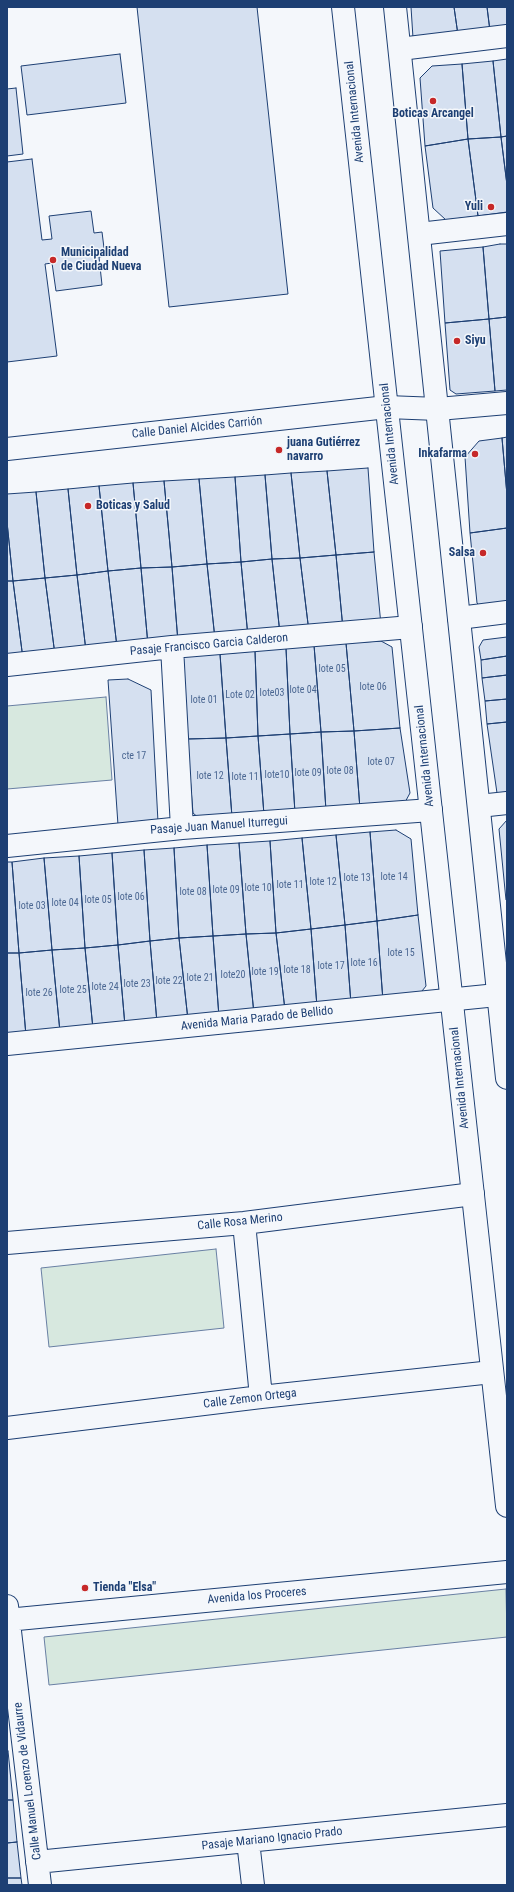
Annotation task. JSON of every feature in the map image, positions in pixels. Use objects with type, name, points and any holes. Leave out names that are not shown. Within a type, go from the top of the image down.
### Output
[{"type":"street","name":"Avenida Internacional","points":[[343,7],[507,1506]]},
{"type":"street","points":[[395,7],[479,806],[503,995],[507,1078]]},
{"type":"street","points":[[400,49],[507,36]]},
{"type":"street","points":[[419,234],[507,224]]},
{"type":"street","points":[[438,409],[507,403]]},
{"type":"street","name":"Calle Daniel Alcides Carrión","points":[[7,449],[387,407],[438,409]]},
{"type":"street","points":[[459,618],[507,612]]},
{"type":"street","name":"Pasaje Francisco Garcia Calderon","points":[[7,665],[172,648],[411,627]]},
{"type":"street","points":[[172,648],[182,828]]},
{"type":"street","points":[[479,806],[507,802]]},
{"type":"street","name":"Pasaje Juan Manuel Iturregui","points":[[7,846],[182,828],[431,810]]},
{"type":"street","name":"Avenida Maria Parado de Bellido","points":[[7,1044],[451,998],[503,995]]},
{"type":"street","name":"Calle Rosa Merino","points":[[7,1243],[244,1223],[473,1194]]},
{"type":"street","points":[[244,1223],[261,1397]]},
{"type":"street","name":"Calle Zemon Ortega","points":[[7,1428],[261,1397],[492,1372]]},
{"type":"street","name":"Avenida los Proceres","points":[[8,1615],[507,1572]]},
{"type":"street","name":"Calle Manuel Lorenzo de Vidaurre","points":[[8,1615],[40,1885]]},
{"type":"street","name":"Pasaje Mariano Ignacio Prado","points":[[37,1862],[507,1815]]},
{"type":"street","points":[[248,1841],[253,1885]]},
{"type":"shaded area","points":[[106,697],[112,780],[7,789],[7,706]]},
{"type":"shaded area","points":[[216,1249],[224,1328],[49,1347],[41,1268]]},
{"type":"shaded area","points":[[506,1589],[507,1637],[49,1685],[44,1637]]},
{"type":"building","points":[[137,7],[257,7],[288,294],[169,307]]},
{"type":"building","points":[[411,7],[454,7],[458,35],[413,38]]},
{"type":"building","points":[[454,7],[487,7],[490,31],[458,35]]},
{"type":"building","points":[[487,7],[507,7],[507,29],[490,31]]},
{"type":"building","points":[[120,54],[126,103],[27,115],[21,66]]},
{"type":"building","points":[[507,59],[507,136],[501,137],[493,61]]},
{"type":"building","points":[[493,61],[501,137],[468,139],[462,64]]},
{"type":"building","points":[[462,64],[468,139],[425,146],[420,78],[432,66]]},
{"type":"building","points":[[16,88],[23,154],[7,156],[7,89]]},
{"type":"building","points":[[507,136],[507,185],[501,137]]},
{"type":"building","points":[[501,137],[507,185],[507,212],[478,216],[468,139]]},
{"type":"building","points":[[468,139],[478,216],[446,220],[433,208],[425,146]]},
{"type":"building","name":"Municipalidad de Ciudad Nueva","points":[[32,159],[42,240],[52,239],[49,216],[91,211],[94,233],[102,232],[105,256],[99,257],[102,285],[56,291],[52,263],[45,264],[57,356],[7,362],[7,162]]},
{"type":"building","points":[[507,244],[507,317],[489,319],[483,247]]},
{"type":"building","points":[[483,247],[489,319],[445,323],[440,251]]},
{"type":"building","points":[[507,317],[507,390],[495,391],[489,319]]},
{"type":"building","points":[[489,319],[495,391],[456,394],[450,390],[445,323]]},
{"type":"building","points":[[507,437],[507,495],[502,438]]},
{"type":"building","points":[[502,438],[507,495],[507,528],[470,533],[465,457],[479,441]]},
{"type":"building","points":[[368,468],[374,552],[336,555],[327,471]]},
{"type":"building","points":[[327,471],[336,555],[300,558],[291,473]]},
{"type":"building","points":[[291,473],[300,558],[272,559],[265,475]]},
{"type":"building","points":[[265,475],[272,559],[241,562],[235,477]]},
{"type":"building","points":[[235,477],[241,562],[207,564],[199,479]]},
{"type":"building","points":[[199,479],[207,564],[172,567],[164,481]]},
{"type":"building","points":[[164,481],[172,567],[141,568],[133,483]]},
{"type":"building","points":[[133,483],[141,568],[108,571],[99,486]]},
{"type":"building","points":[[99,486],[108,571],[77,575],[68,489]]},
{"type":"building","points":[[68,489],[77,575],[45,578],[36,492]]},
{"type":"building","points":[[36,492],[45,578],[13,581],[7,522],[7,494]]},
{"type":"building","points":[[7,522],[13,581],[7,581]]},
{"type":"building","points":[[507,528],[507,609],[485,611],[477,603],[470,533]]},
{"type":"building","points":[[374,552],[381,625],[343,629],[336,555]]},
{"type":"building","points":[[336,555],[343,629],[309,632],[300,558]]},
{"type":"building","points":[[300,558],[309,632],[280,634],[272,559]]},
{"type":"building","points":[[272,559],[280,634],[248,637],[241,562]]},
{"type":"building","points":[[241,562],[248,637],[215,639],[207,564]]},
{"type":"building","points":[[207,564],[215,639],[178,642],[172,567]]},
{"type":"building","points":[[172,567],[178,642],[148,645],[141,568]]},
{"type":"building","points":[[141,568],[148,645],[117,647],[108,571]]},
{"type":"building","points":[[108,571],[117,647],[86,651],[77,575]]},
{"type":"building","points":[[77,575],[86,651],[55,655],[45,578]]},
{"type":"building","points":[[45,578],[55,655],[23,659],[13,581]]},
{"type":"building","points":[[7,581],[13,581],[23,659],[7,660]]},
{"type":"building","points":[[507,637],[507,656],[481,660],[479,647],[483,640]]},
{"type":"building","points":[[381,641],[392,647],[400,728],[354,731],[346,643]]},
{"type":"building","points":[[346,643],[354,731],[321,732],[314,645]]},
{"type":"building","points":[[314,645],[321,732],[290,734],[286,648]]},
{"type":"building","points":[[286,648],[290,734],[258,736],[255,651]]},
{"type":"building","points":[[255,651],[258,736],[226,738],[220,654]]},
{"type":"building","points":[[220,654],[226,738],[187,739],[181,662],[185,656]]},
{"type":"building","points":[[507,656],[507,675],[482,678],[481,660]]},
{"type":"building","points":[[507,675],[507,699],[485,701],[482,678]]},
{"type":"building","points":[[128,679],[151,690],[158,822],[118,825],[108,680]]},
{"type":"building","points":[[507,699],[507,722],[487,724],[485,701]]},
{"type":"building","points":[[507,722],[507,797],[497,793],[487,724]]},
{"type":"building","points":[[400,728],[410,793],[403,806],[360,809],[354,731]]},
{"type":"building","points":[[354,731],[360,809],[326,811],[321,732]]},
{"type":"building","points":[[321,732],[326,811],[295,813],[290,734]]},
{"type":"building","points":[[290,734],[295,813],[264,815],[258,736]]},
{"type":"building","points":[[258,736],[264,815],[232,817],[226,738]]},
{"type":"building","points":[[226,738],[232,817],[200,819],[193,813],[187,739]]},
{"type":"building","points":[[507,820],[507,900],[506,900],[499,829]]},
{"type":"building","points":[[396,830],[411,839],[418,915],[377,921],[370,832]]},
{"type":"building","points":[[370,832],[377,921],[345,925],[336,835]]},
{"type":"building","points":[[336,835],[345,925],[311,929],[302,838]]},
{"type":"building","points":[[302,838],[311,929],[276,933],[270,841]]},
{"type":"building","points":[[270,841],[276,933],[246,934],[239,843]]},
{"type":"building","points":[[239,843],[246,934],[213,936],[207,845]]},
{"type":"building","points":[[207,845],[213,936],[179,938],[174,848]]},
{"type":"building","points":[[174,848],[179,938],[150,941],[144,850]]},
{"type":"building","points":[[144,850],[150,941],[118,945],[112,853]]},
{"type":"building","points":[[112,853],[118,945],[85,948],[79,856]]},
{"type":"building","points":[[79,856],[85,948],[52,950],[44,858]]},
{"type":"building","points":[[44,858],[52,950],[19,953],[12,862]]},
{"type":"building","points":[[7,862],[12,862],[19,953],[7,953]]},
{"type":"building","points":[[418,915],[426,986],[418,996],[383,1001],[377,921]]},
{"type":"building","points":[[377,921],[383,1001],[351,1004],[345,925]]},
{"type":"building","points":[[345,925],[351,1004],[317,1007],[311,929]]},
{"type":"building","points":[[311,929],[317,1007],[285,1010],[276,933]]},
{"type":"building","points":[[276,933],[285,1010],[254,1014],[246,934]]},
{"type":"building","points":[[246,934],[254,1014],[219,1017],[213,936]]},
{"type":"building","points":[[213,936],[219,1017],[188,1020],[179,938]]},
{"type":"building","points":[[179,938],[188,1020],[157,1023],[150,941]]},
{"type":"building","points":[[150,941],[157,1023],[125,1026],[118,945]]},
{"type":"building","points":[[118,945],[125,1026],[93,1029],[85,948]]},
{"type":"building","points":[[85,948],[93,1029],[60,1032],[52,950]]},
{"type":"building","points":[[52,950],[60,1032],[26,1036],[19,953]]},
{"type":"building","points":[[7,953],[19,953],[26,1036],[7,1038]]},
{"type":"building","points":[[8,1751],[13,1800],[7,1800]]},
{"type":"building","points":[[7,1800],[13,1800],[17,1842],[7,1843]]},
{"type":"building","points":[[17,1842],[21,1878],[7,1878],[7,1843]]},
{"type":"building","points":[[7,1878],[21,1878],[22,1885],[7,1885]]},
{"type":"place","name":"Boticas Arcangel","points":[[433,101]]},
{"type":"place","name":"Yuli","points":[[491,207]]},
{"type":"place","name":"Municipalidad de Ciudad Nueva","points":[[53,260]]},
{"type":"place","name":"Siyu","points":[[457,341]]},
{"type":"place","name":"juana Gutiérrez navarro","points":[[279,450]]},
{"type":"place","name":"Inkafarma","points":[[475,454]]},
{"type":"place","name":"Boticas y Salud","points":[[88,506]]},
{"type":"place","name":"Salsa","points":[[483,553]]},
{"type":"place","name":"Tienda \"Elsa\"","points":[[85,1588]]}]
